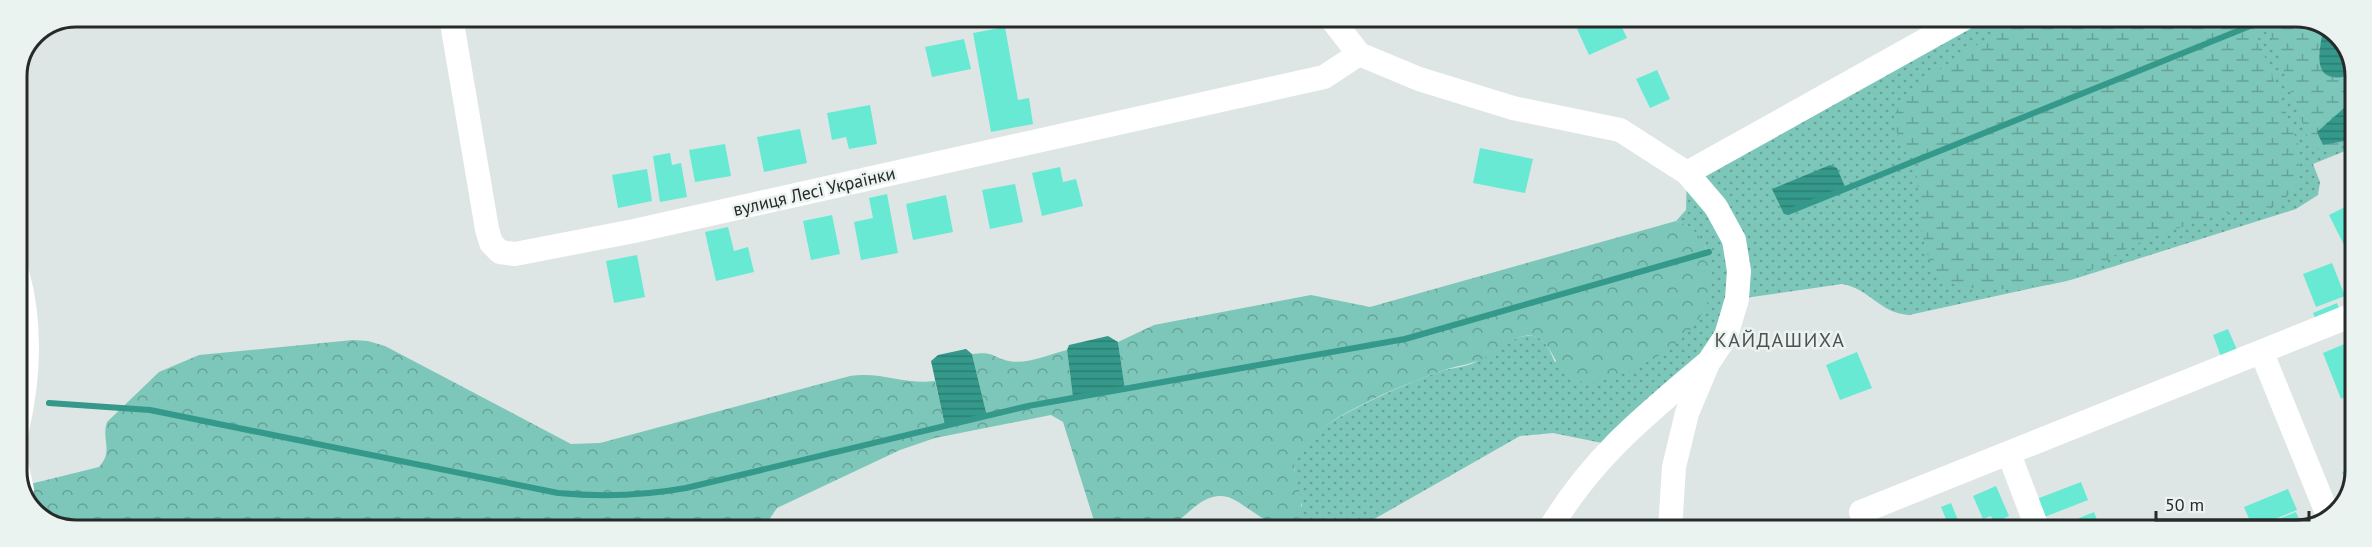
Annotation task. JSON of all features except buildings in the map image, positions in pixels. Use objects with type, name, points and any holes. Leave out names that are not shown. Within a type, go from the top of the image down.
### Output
[{"type":"street","name":"вулиця Лесі Українки","points":[[453,27],[487,229],[491,243],[500,252],[515,254],[657,226],[1324,77],[1359,54]]},
{"type":"street","points":[[1338,27],[1359,54],[1419,79],[1513,108],[1620,130],[1687,173],[1716,207],[1734,240],[1739,270],[1737,299],[1726,336],[1708,363],[1688,413],[1679,445],[1671,492],[1670,520]]},
{"type":"street","points":[[1687,173],[1949,27]]},
{"type":"street","points":[[1862,512],[2345,318]]},
{"type":"street","points":[[27,325],[27,370]]},
{"type":"street","points":[[2262,353],[2326,510]]},
{"type":"street","points":[[1555,520],[1571,493],[1612,445],[1708,363]]},
{"type":"street","points":[[2009,454],[2034,520]]},
{"type":"green space","points":[[1946,27],[2305,28],[2326,38],[2338,50],[2345,73],[2345,151],[2313,164],[2320,182],[2318,195],[2296,209],[2074,279],[1909,315],[1890,310],[1860,290],[1842,284],[1738,299],[1726,336],[1612,445],[1553,433],[1520,436],[1373,520],[1289,520],[1302,506],[1295,479],[1294,465],[1297,452],[1306,441],[1341,416],[1410,383],[1444,370],[1471,364],[1517,338],[1537,337],[1547,346],[1555,362],[1709,252],[1691,229],[1676,221],[1686,210],[1687,173]]},
{"type":"green space","points":[[2008,27],[2253,27],[2300,149],[2298,183],[2280,205],[2218,215],[2171,231],[2132,246],[2073,279],[2043,286],[2002,289],[1963,287],[1947,282],[1937,274],[1927,252],[1921,224],[1916,169],[1912,156],[1897,132],[1894,120],[1899,107],[1911,93],[1928,78]]},
{"type":"green space","points":[[2268,27],[2296,27],[2315,31],[2333,44],[2341,57],[2345,73],[2345,145],[2326,152],[2314,148],[2307,136]]},
{"type":"green space","points":[[1676,221],[1696,233],[1705,245],[1710,260],[1711,287],[1706,305],[1697,321],[1685,336],[1670,348],[1636,367],[1599,381],[1579,381],[1564,372],[1540,339],[1533,336],[1521,337],[1482,359],[1405,385],[1335,419],[1302,447],[1295,461],[1294,468],[1301,504],[1295,520],[1266,520],[1231,498],[1222,496],[1205,500],[1179,520],[1094,520],[1063,422],[1051,415],[935,438],[900,450],[777,508],[769,520],[76,520],[60,517],[46,510],[39,503],[29,484],[99,467],[107,450],[105,435],[107,422],[159,372],[199,355],[353,340],[368,341],[385,346],[571,444],[600,443],[850,376],[862,375],[924,382],[935,381],[945,426],[987,416],[972,354],[989,354],[1016,362],[1067,350],[1073,398],[1125,389],[1118,342],[1154,325],[1311,295],[1370,307]]},
{"type":"shaded area","points":[[2322,36],[2337,49],[2345,76],[2331,77],[2324,73],[2319,59]]},
{"type":"shaded area","points":[[2345,108],[2345,141],[2323,145],[2317,132]]},
{"type":"shaded area","points":[[1830,165],[1837,168],[1846,189],[1784,214],[1772,189]]},
{"type":"shaded area","points":[[1108,336],[1118,342],[1125,389],[1073,398],[1067,350],[1069,345]]},
{"type":"shaded area","points":[[966,349],[972,354],[987,416],[945,426],[931,361],[938,355]]},
{"type":"waterway","points":[[1788,212],[2248,27]]},
{"type":"waterway","points":[[49,403],[150,410],[558,493],[590,495],[654,493],[686,488],[1028,406],[1405,339],[1709,252]]},
{"type":"district","name":"КАЙДАШИХА","points":[[1780,340]]}]
